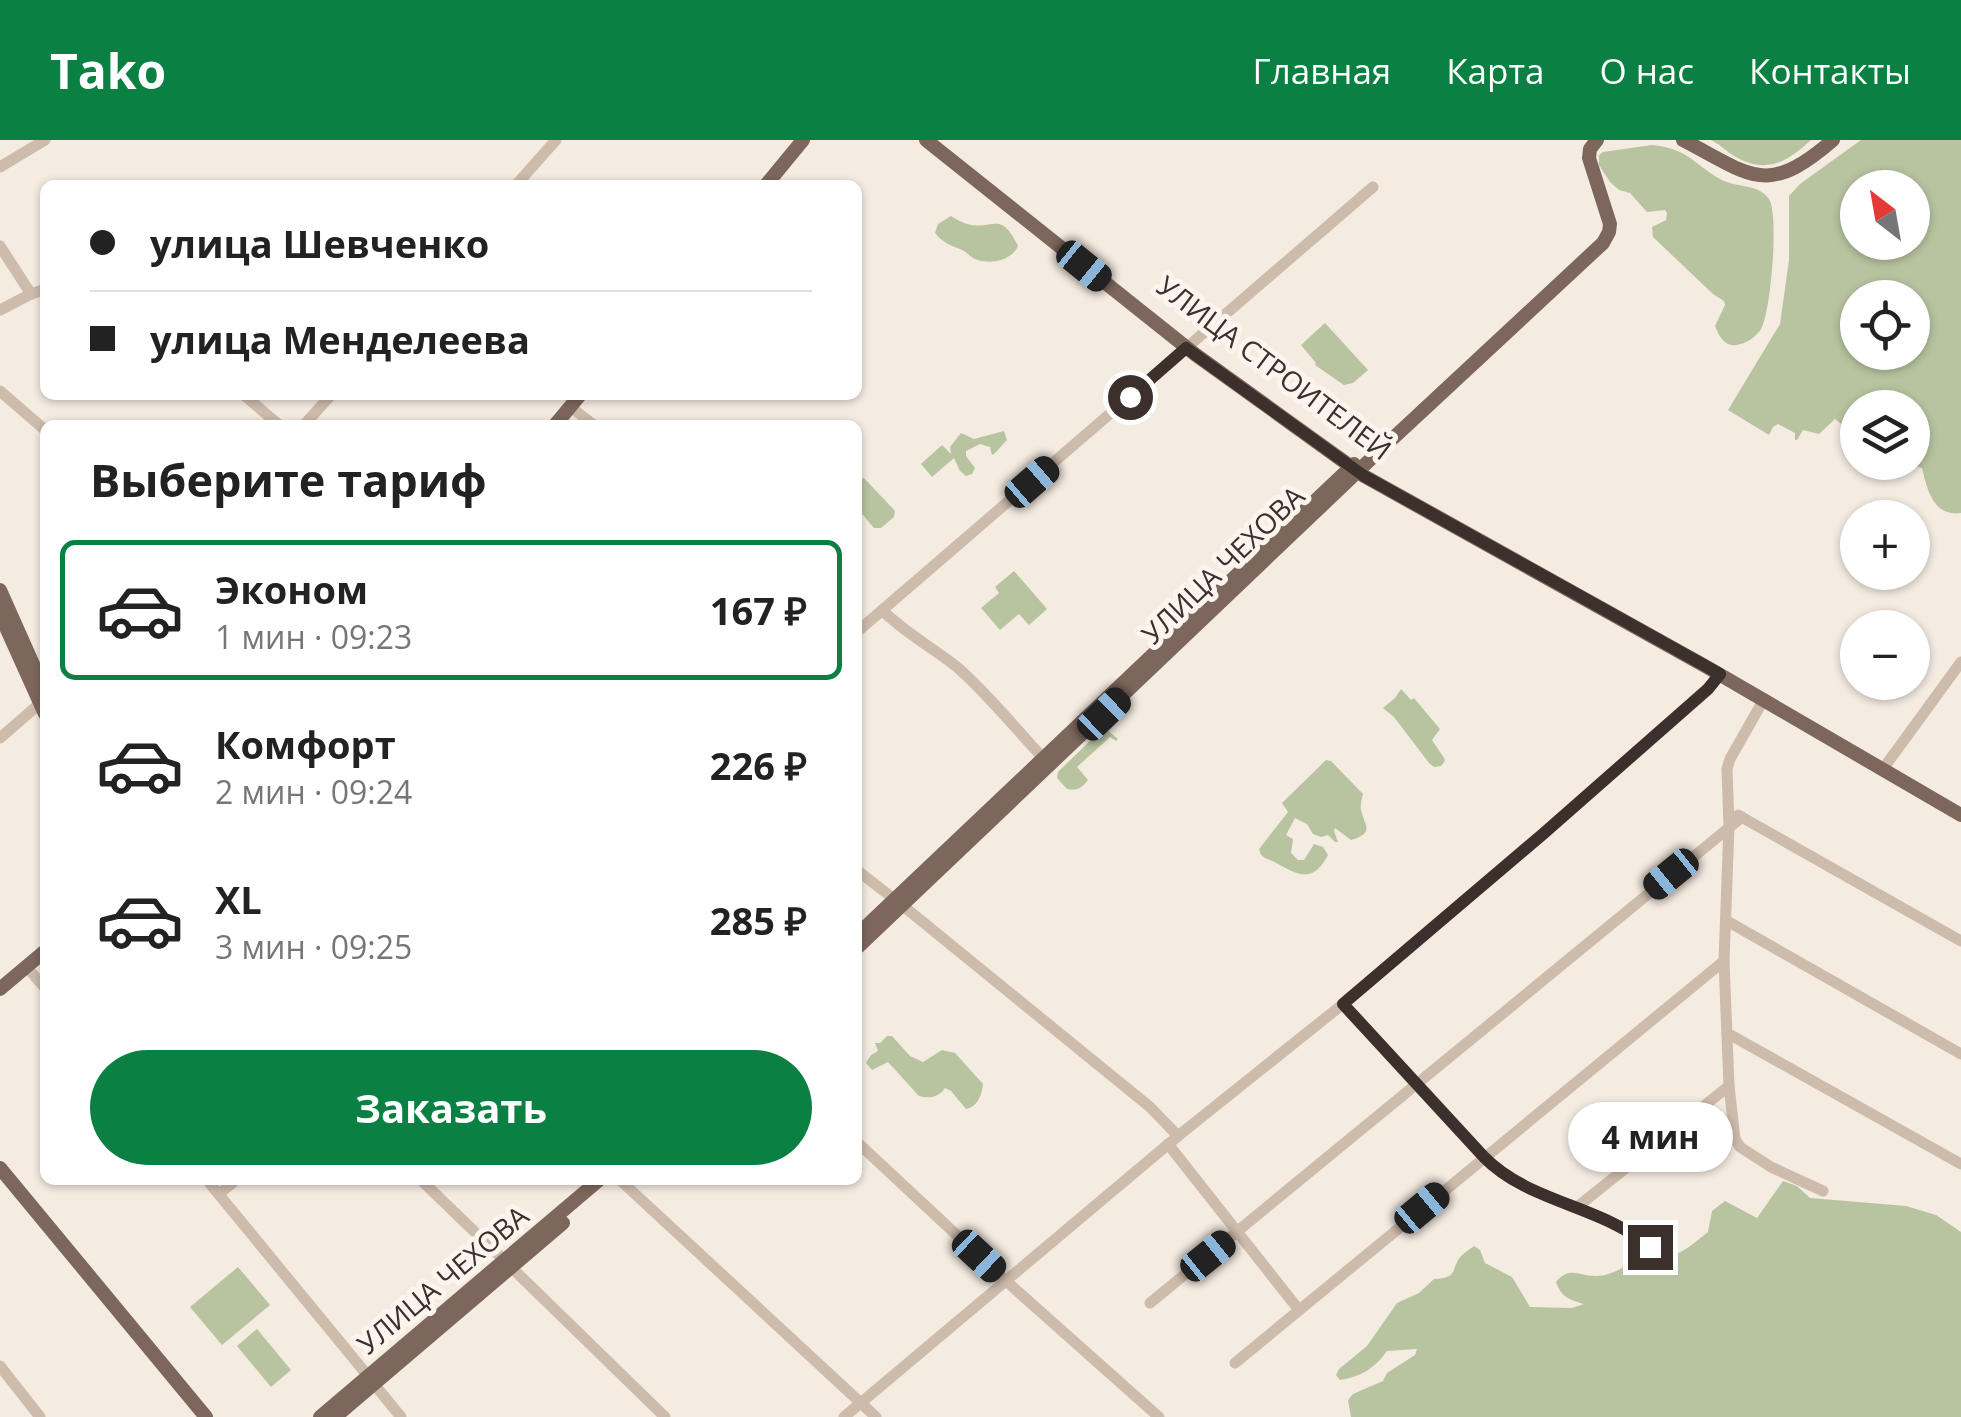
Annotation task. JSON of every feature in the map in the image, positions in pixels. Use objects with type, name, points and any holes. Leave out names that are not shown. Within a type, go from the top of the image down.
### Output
[{"type":"main road","points":[[758,180],[792,140]]},
{"type":"main road","points":[[770,180],[803,140]]},
{"type":"main road","name":"УЛИЦА СТРОИТЕЛЕЙ","points":[[926,140],[1190,345],[1357,467],[1961,815]]},
{"type":"main road","name":"УЛИЦА СТРОИТЕЛЕЙ","points":[[940,140],[1190,345]]},
{"type":"main road","name":"УЛИЦА ЧЕХОВА","points":[[862,931],[898,902],[1570,271],[1607,224],[1589,158],[1597,140]]},
{"type":"main road","points":[[1683,140],[1739,171],[1762,177],[1792,170],[1833,140]]},
{"type":"main road","points":[[0,590],[40,692]]},
{"type":"main road","points":[[0,614],[40,694]]},
{"type":"main road","name":"УЛИЦА ЧЕХОВА","points":[[862,943],[898,902]]},
{"type":"main road","points":[[0,999],[40,957]]},
{"type":"main road","points":[[0,988],[40,964]]},
{"type":"main road","points":[[0,1168],[206,1417]]},
{"type":"main road","name":"УЛИЦА ЧЕХОВА","points":[[508,1265],[594,1185]]},
{"type":"main road","name":"УЛИЦА ЧЕХОВА","points":[[320,1417],[371,1380],[606,1185]]},
{"type":"main road","name":"УЛИЦА ЧЕХОВА","points":[[335,1417],[371,1380]]},
{"type":"street","points":[[0,167],[27,145],[45,140]]},
{"type":"street","points":[[520,180],[556,140]]},
{"type":"street","points":[[862,628],[1373,187]]},
{"type":"street","points":[[0,246],[31,294]]},
{"type":"street","points":[[0,310],[40,291]]},
{"type":"street","points":[[0,391],[40,426]]},
{"type":"street","points":[[250,400],[273,420]]},
{"type":"street","points":[[308,420],[326,400]]},
{"type":"street","points":[[882,610],[966,675],[1046,761]]},
{"type":"street","points":[[1882,769],[1961,662]]},
{"type":"street","points":[[844,1417],[1556,824],[1720,674]]},
{"type":"street","points":[[1764,699],[1728,764],[1724,960],[1734,1135],[1738,1144],[1772,1167],[1823,1191]]},
{"type":"street","points":[[0,738],[40,705]]},
{"type":"street","points":[[1728,809],[1961,941]]},
{"type":"street","points":[[1150,1303],[1742,817]]},
{"type":"street","points":[[862,874],[1136,1096],[1300,1310]]},
{"type":"street","points":[[1726,921],[1961,1054]]},
{"type":"street","points":[[1235,1363],[1724,960]]},
{"type":"street","points":[[29,970],[40,982]]},
{"type":"street","points":[[1343,1004],[1502,1174],[1628,1230],[1650,1247]]},
{"type":"street","points":[[1727,1033],[1961,1164]]},
{"type":"street","points":[[1577,1207],[1730,1086]]},
{"type":"street","points":[[862,1147],[1159,1417]]},
{"type":"street","points":[[211,1185],[401,1417]]},
{"type":"street","points":[[219,1194],[230,1185]]},
{"type":"street","points":[[425,1185],[665,1417]]},
{"type":"street","points":[[625,1185],[876,1417]]},
{"type":"street","points":[[0,1366],[40,1417]]},
{"type":"green space","points":[[1711,140],[1811,140],[1783,161],[1764,165],[1743,160]]},
{"type":"green space","points":[[1861,140],[1961,140],[1961,513],[1944,511],[1938,506],[1925,480],[1930,480],[1930,390],[1840,390],[1840,423],[1835,419],[1819,434],[1803,430],[1797,440],[1795,433],[1778,424],[1769,435],[1728,410],[1780,324],[1789,260],[1789,196]]},
{"type":"green space","points":[[1652,145],[1682,153],[1720,179],[1759,190],[1769,199],[1774,242],[1768,304],[1761,329],[1747,342],[1732,345],[1723,340],[1715,326],[1724,301],[1653,237],[1652,227],[1666,220],[1665,210],[1647,212],[1630,193],[1610,182],[1599,165],[1603,152]]},
{"type":"green space","points":[[951,216],[967,224],[1001,225],[1018,246],[999,260],[975,259],[935,233],[938,224]]},
{"type":"green space","points":[[1325,323],[1368,370],[1353,383],[1344,385],[1315,365],[1301,345]]},
{"type":"green space","points":[[1004,431],[1007,440],[994,454],[990,447],[980,444],[966,451],[975,468],[972,474],[966,476],[960,471],[954,458],[932,477],[921,464],[942,445],[951,454],[950,447],[961,433],[974,439]]},
{"type":"green space","points":[[862,479],[895,511],[894,517],[881,528],[874,528],[862,514]]},
{"type":"green space","points":[[1014,571],[1047,609],[1029,625],[1019,614],[1000,630],[981,608],[999,593],[995,587]]},
{"type":"green space","points":[[1401,689],[1411,700],[1414,698],[1440,729],[1432,740],[1444,758],[1441,766],[1429,763],[1383,708]]},
{"type":"green space","points":[[1106,729],[1118,739],[1110,737],[1077,767],[1088,780],[1084,785],[1067,789],[1057,778],[1058,772]]},
{"type":"green space","points":[[1326,760],[1363,794],[1361,808],[1366,831],[1351,840],[1335,828],[1335,842],[1328,835],[1313,834],[1307,824],[1295,818],[1286,835],[1293,839],[1291,853],[1304,860],[1314,844],[1323,847],[1328,855],[1314,872],[1299,874],[1265,858],[1259,849],[1288,812],[1282,803]]},
{"type":"green space","points":[[887,1036],[923,1062],[942,1050],[955,1053],[983,1084],[976,1103],[966,1109],[945,1088],[934,1097],[919,1096],[888,1062],[872,1070],[866,1063],[878,1051],[875,1043]]},
{"type":"green space","points":[[1783,1181],[1797,1186],[1810,1198],[1906,1206],[1936,1215],[1961,1232],[1961,1417],[1351,1417],[1348,1400],[1353,1394],[1383,1381],[1387,1373],[1415,1355],[1417,1349],[1387,1351],[1367,1371],[1348,1379],[1340,1380],[1336,1375],[1339,1369],[1367,1346],[1397,1303],[1419,1293],[1434,1279],[1451,1275],[1461,1256],[1474,1246],[1485,1263],[1512,1277],[1530,1307],[1572,1308],[1584,1304],[1561,1291],[1556,1282],[1561,1277],[1575,1273],[1600,1276],[1622,1268],[1631,1240],[1638,1241],[1659,1259],[1673,1256],[1708,1232],[1712,1211],[1725,1201],[1757,1218]]},
{"type":"green space","points":[[238,1267],[270,1305],[222,1345],[190,1307]]},
{"type":"green space","points":[[257,1329],[291,1370],[271,1387],[237,1346]]},
{"type":"route","points":[[1130,397],[1186,348],[1364,476],[1720,674],[1708,689],[1568,812],[1343,1004],[1502,1174],[1628,1230],[1650,1247]]}]
